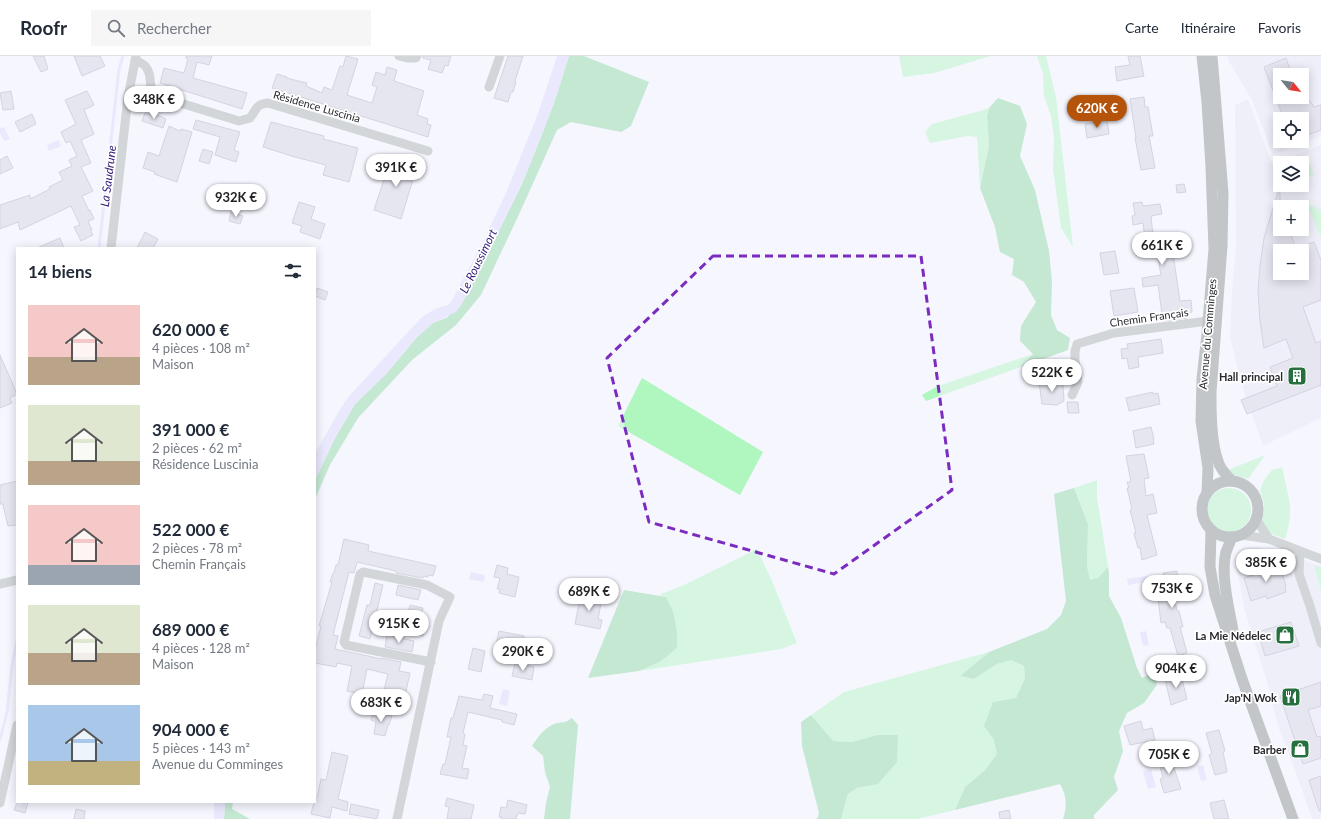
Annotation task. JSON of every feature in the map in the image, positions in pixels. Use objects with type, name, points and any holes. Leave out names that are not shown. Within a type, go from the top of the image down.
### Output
[{"type":"main road","name":"Avenue du Comminges","points":[[1202,56],[1208,116],[1214,249],[1202,379],[1201,415],[1205,456],[1208,468],[1207,493]]},
{"type":"main road","name":"Avenue du Comminges","points":[[1212,56],[1222,193],[1222,246],[1211,385],[1211,413],[1214,445],[1218,461],[1232,482]]},
{"type":"main road","points":[[1223,482],[1232,482],[1245,486],[1253,494],[1257,506],[1256,519],[1248,530],[1236,536],[1220,536],[1211,530],[1204,521],[1202,511],[1204,500],[1207,493],[1218,484],[1223,482]]},
{"type":"main road","points":[[1211,530],[1210,567],[1215,595],[1242,679],[1293,819]]},
{"type":"main road","points":[[1236,536],[1226,551],[1225,570],[1227,597],[1242,679]]},
{"type":"street","points":[[399,56],[416,58],[417,56]]},
{"type":"street","points":[[489,87],[500,56]]},
{"type":"street","points":[[111,247],[128,97],[136,58]]},
{"type":"street","name":"Résidence Luscinia","points":[[136,58],[146,66],[152,91],[156,95],[239,122],[250,118],[261,104],[268,103],[428,151]]},
{"type":"street","name":"Chemin Français","points":[[1072,395],[1078,382],[1075,360],[1077,344],[1114,333],[1208,321]]},
{"type":"street","points":[[1256,519],[1269,539]]},
{"type":"street","points":[[1236,536],[1269,539],[1321,559]]},
{"type":"street","points":[[1300,552],[1299,574],[1321,643]]},
{"type":"street","points":[[397,819],[431,662],[439,621],[450,597],[427,586],[363,572],[360,574],[344,642],[346,645],[431,662]]},
{"type":"street","points":[[0,584],[16,580]]},
{"type":"street","points":[[0,802],[16,730]]},
{"type":"highlighted area","points":[[713,256],[921,256],[952,490],[834,574],[649,522],[607,358]]},
{"type":"shaded area","points":[[1228,56],[1321,56],[1321,136],[1309,141],[1309,112],[1273,112],[1273,148],[1291,148],[1273,155],[1252,100],[1228,60]]},
{"type":"shaded area","points":[[1248,99],[1273,164],[1273,192],[1309,192],[1309,156],[1293,156],[1321,145],[1321,418],[1263,446],[1244,392],[1230,338],[1236,248],[1235,105]]},
{"type":"shaded area","points":[[1245,547],[1258,547],[1288,558],[1289,555],[1321,566],[1321,819],[1312,819],[1279,729],[1266,679],[1244,608],[1235,559],[1238,552]]},
{"type":"green space","points":[[569,56],[584,56],[649,82],[631,126],[621,132],[571,122],[557,130],[481,295],[456,325],[412,360],[358,418],[330,465],[316,497],[316,478],[335,438],[355,404],[387,373],[417,337],[433,323],[448,317],[490,249],[521,186],[554,103]]},
{"type":"green space","points":[[899,56],[991,56],[934,73],[903,77]]},
{"type":"green space","points":[[1037,56],[1046,56],[1056,97],[1073,247],[1061,228],[1053,169],[1054,138],[1051,116],[1044,96],[1043,74]]},
{"type":"green space","points":[[998,98],[1020,106],[1027,124],[1020,156],[1035,190],[1049,251],[1052,281],[1051,315],[1057,330],[1070,338],[1068,350],[1021,367],[1033,354],[1020,341],[1021,326],[1036,302],[1024,282],[1012,275],[1014,259],[1000,252],[995,227],[980,188],[989,146],[987,116],[989,108]]},
{"type":"green space","points":[[989,108],[987,116],[989,146],[980,188],[977,137],[968,136],[930,143],[925,132],[932,124]]},
{"type":"green space","points":[[1309,162],[1314,175],[1309,177]]},
{"type":"green space","points":[[1309,205],[1321,210],[1321,238],[1309,209]]},
{"type":"green space","points":[[1033,354],[1021,367],[926,401],[922,395],[938,386]]},
{"type":"green space","points":[[642,378],[763,452],[740,495],[618,426]]},
{"type":"green space","points":[[1265,455],[1248,479],[1234,475],[1228,470]]},
{"type":"green space","points":[[1282,467],[1290,509],[1289,524],[1285,539],[1269,533],[1262,521],[1264,504],[1260,490],[1264,480],[1272,470]]},
{"type":"green space","points":[[1097,480],[1097,497],[1108,567],[1098,579],[1090,580],[1087,566],[1088,524],[1074,488]]},
{"type":"green space","points":[[1074,488],[1088,524],[1087,566],[1090,580],[1098,578],[1108,567],[1109,596],[1121,618],[1137,668],[1142,678],[1159,670],[1156,686],[1144,703],[1127,713],[1119,731],[1123,751],[1114,777],[1118,790],[1094,815],[1094,819],[1063,819],[1066,802],[1060,784],[955,810],[965,787],[985,770],[997,754],[993,738],[984,726],[993,702],[1016,698],[1025,678],[1024,666],[1011,660],[997,664],[974,679],[960,676],[989,652],[1047,629],[1061,615],[1066,601],[1054,494]]},
{"type":"green space","points":[[1225,488],[1233,488],[1245,494],[1251,506],[1251,514],[1245,526],[1233,532],[1225,532],[1213,526],[1207,514],[1207,506],[1213,494]]},
{"type":"green space","points":[[757,549],[772,581],[797,643],[781,649],[639,671],[660,662],[677,648],[677,631],[673,611],[666,597],[659,595],[686,584]]},
{"type":"green space","points":[[1315,565],[1321,568],[1321,591],[1315,569]]},
{"type":"green space","points":[[624,590],[666,597],[673,611],[677,631],[677,648],[660,662],[639,671],[588,678]]},
{"type":"green space","points":[[989,652],[960,676],[974,679],[997,664],[1011,660],[1024,666],[1025,678],[1016,698],[993,702],[993,738],[997,754],[985,770],[965,787],[955,810],[917,819],[841,819],[848,794],[857,788],[878,784],[898,735],[877,735],[852,742],[832,741],[811,715],[844,692]]},
{"type":"green space","points":[[811,715],[833,741],[852,742],[877,735],[898,735],[897,762],[878,784],[857,788],[848,794],[841,819],[817,819],[819,813],[802,746],[801,722]]},
{"type":"green space","points":[[572,718],[578,725],[570,819],[544,819],[550,787],[545,772],[543,756],[532,746],[547,728]]},
{"type":"green space","points":[[225,803],[233,803],[232,809],[250,819],[224,819]]},
{"type":"water","name":"Le Roussimort","points":[[557,56],[569,56],[554,103],[526,174],[462,304],[456,312],[433,323],[417,337],[387,373],[355,404],[335,438],[316,478],[316,452],[349,396],[422,317],[435,309],[448,305],[451,302],[483,242],[506,193],[537,116]]},
{"type":"water","points":[[4,127],[10,139],[4,141],[0,133],[0,128]]},
{"type":"water","points":[[59,140],[61,146],[49,151],[47,145]]},
{"type":"water","points":[[471,572],[485,575],[484,582],[469,579]]},
{"type":"water","points":[[1147,576],[1148,580],[1145,582],[1128,585],[1127,579]]},
{"type":"water","points":[[1146,631],[1149,645],[1143,646],[1140,632]]},
{"type":"water","points":[[503,689],[510,691],[507,706],[499,704]]},
{"type":"water","points":[[1203,765],[1207,780],[1201,781],[1197,766]]},
{"type":"water","points":[[1151,769],[1156,787],[1148,789],[1143,771]]},
{"type":"water","points":[[214,803],[225,803],[224,819],[214,819]]},
{"type":"building","points":[[33,56],[44,56],[48,69],[41,72]]},
{"type":"building","points":[[74,56],[100,56],[105,66],[82,76]]},
{"type":"building","points":[[186,56],[212,56],[209,65],[197,62],[193,78],[247,93],[242,109],[160,83],[164,68],[184,73],[188,59]]},
{"type":"building","points":[[346,56],[358,59],[347,95],[372,103],[377,87],[372,85],[376,72],[385,75],[387,67],[397,70],[394,81],[424,91],[417,115],[428,119],[427,124],[431,125],[428,137],[272,88],[277,74],[287,77],[286,78],[307,83],[306,86],[322,93],[324,87],[332,90],[340,66],[343,67]]},
{"type":"building","points":[[423,56],[451,56],[448,66],[445,65],[442,73],[428,69],[431,60],[423,58]]},
{"type":"building","points":[[508,56],[523,56],[513,92],[511,92],[508,102],[494,98]]},
{"type":"building","points":[[1128,56],[1140,56],[1144,76],[1117,81],[1115,67],[1130,65]]},
{"type":"building","points":[[1286,58],[1290,68],[1273,68],[1273,90],[1264,67]]},
{"type":"building","points":[[11,91],[14,109],[3,110],[0,93]]},
{"type":"building","points":[[87,91],[94,105],[84,110],[94,134],[81,140],[91,163],[81,167],[93,191],[82,196],[94,219],[88,221],[93,235],[81,241],[74,227],[80,225],[71,206],[20,230],[18,222],[0,229],[0,205],[30,195],[30,199],[50,189],[49,187],[63,180],[59,172],[72,166],[69,160],[77,156],[70,141],[66,143],[61,132],[76,124],[65,100]]},
{"type":"building","points":[[1144,97],[1145,107],[1148,107],[1153,136],[1149,136],[1155,168],[1141,170],[1130,99]]},
{"type":"building","points":[[1310,101],[1314,107],[1321,105],[1321,130],[1309,134],[1309,112],[1281,112],[1278,104],[1309,104]]},
{"type":"building","points":[[145,113],[155,116],[155,114],[166,119],[163,128],[142,121]]},
{"type":"building","points":[[32,114],[36,124],[20,132],[15,122]]},
{"type":"building","points":[[196,120],[240,132],[234,150],[239,152],[236,162],[215,155],[220,137],[193,129]]},
{"type":"building","points":[[1107,120],[1109,134],[1087,138],[1085,124]]},
{"type":"building","points":[[271,122],[324,136],[323,139],[358,148],[349,182],[323,175],[326,165],[263,147]]},
{"type":"building","points":[[169,126],[180,131],[181,129],[192,132],[177,182],[154,174],[155,172],[143,168],[148,152],[159,156]]},
{"type":"building","points":[[203,149],[213,152],[209,164],[199,161]]},
{"type":"building","points":[[7,156],[13,168],[0,174],[0,160]]},
{"type":"building","points":[[391,158],[417,166],[401,219],[374,210]]},
{"type":"building","points":[[1184,184],[1186,192],[1177,193],[1176,185]]},
{"type":"building","points":[[1278,192],[1280,193],[1280,200],[1276,200]]},
{"type":"building","points":[[299,202],[315,207],[311,219],[325,224],[320,239],[300,232],[302,226],[292,223]]},
{"type":"building","points":[[1142,202],[1143,206],[1160,204],[1162,214],[1151,216],[1153,236],[1167,234],[1169,247],[1172,247],[1180,301],[1191,300],[1192,312],[1186,313],[1187,318],[1163,321],[1158,285],[1143,287],[1142,278],[1161,275],[1156,246],[1154,246],[1154,252],[1147,253],[1143,223],[1133,225],[1132,216],[1135,215],[1133,203]]},
{"type":"building","points":[[1273,208],[1273,236],[1292,236],[1294,244],[1273,244],[1273,280],[1309,280],[1308,244],[1314,242],[1321,260],[1321,300],[1303,307],[1316,343],[1321,341],[1321,385],[1247,414],[1241,400],[1277,386],[1270,367],[1293,358],[1286,339],[1264,348],[1258,291],[1264,238]]},
{"type":"building","points":[[231,212],[243,216],[240,224],[229,221]]},
{"type":"building","points":[[145,232],[158,239],[154,247],[138,247]]},
{"type":"building","points":[[60,238],[64,247],[39,247]]},
{"type":"building","points":[[1115,251],[1119,273],[1104,275],[1100,253]]},
{"type":"building","points":[[317,288],[328,292],[325,300],[316,296]]},
{"type":"building","points":[[1134,288],[1138,312],[1114,316],[1110,291]]},
{"type":"building","points":[[1161,339],[1163,353],[1138,357],[1139,367],[1129,369],[1127,358],[1122,359],[1121,349],[1128,348],[1127,344]]},
{"type":"building","points":[[0,355],[16,395],[10,398],[12,403],[0,408]]},
{"type":"building","points":[[1039,382],[1049,382],[1050,384],[1060,383],[1063,385],[1064,401],[1057,405],[1042,404]]},
{"type":"building","points":[[1153,392],[1153,394],[1158,393],[1160,404],[1129,411],[1126,398]]},
{"type":"building","points":[[1067,402],[1078,402],[1079,413],[1068,413]]},
{"type":"building","points":[[1151,427],[1154,444],[1136,448],[1133,431]]},
{"type":"building","points":[[1144,454],[1149,478],[1144,479],[1146,496],[1153,494],[1157,513],[1147,515],[1157,555],[1142,560],[1140,548],[1138,548],[1134,533],[1136,533],[1130,510],[1132,509],[1127,482],[1131,482],[1126,456]]},
{"type":"building","points":[[16,481],[16,525],[8,526],[3,504],[0,504],[0,485]]},
{"type":"building","points":[[344,539],[369,545],[368,551],[436,566],[433,576],[423,576],[423,578],[396,573],[396,571],[357,562],[354,573],[349,572],[333,635],[338,636],[335,649],[401,662],[399,671],[410,673],[403,705],[382,699],[388,674],[367,669],[362,694],[347,691],[352,666],[337,663],[336,667],[316,663],[316,646],[321,626],[319,626],[332,582],[330,582],[336,565],[338,565]]},
{"type":"building","points":[[1276,563],[1278,567],[1280,566],[1286,586],[1286,592],[1267,599],[1266,596],[1251,601],[1244,578],[1261,572],[1260,568]]},
{"type":"building","points":[[497,565],[508,568],[507,574],[519,577],[515,597],[499,593],[500,589],[497,589],[500,578],[494,577]]},
{"type":"building","points":[[1177,571],[1178,580],[1196,581],[1196,583],[1172,589],[1173,605],[1176,605],[1177,611],[1179,611],[1183,627],[1180,627],[1187,653],[1178,656],[1170,628],[1167,628],[1165,622],[1161,623],[1157,590],[1166,589],[1163,573]]},
{"type":"building","points":[[375,583],[383,585],[370,639],[359,636],[367,605],[370,605]]},
{"type":"building","points":[[398,585],[421,590],[418,600],[396,595]]},
{"type":"building","points":[[581,593],[602,598],[598,619],[602,620],[600,629],[575,624]]},
{"type":"building","points":[[410,605],[423,608],[421,617],[408,614]]},
{"type":"building","points":[[414,616],[425,618],[422,627],[424,628],[423,636],[398,630],[399,623],[412,625]]},
{"type":"building","points":[[1291,622],[1299,646],[1265,656],[1258,632]]},
{"type":"building","points":[[499,631],[524,636],[522,644],[514,642],[513,648],[496,645]]},
{"type":"building","points":[[387,635],[414,641],[412,652],[385,647]]},
{"type":"building","points":[[473,648],[485,651],[481,672],[468,669]]},
{"type":"building","points":[[515,663],[534,667],[532,680],[512,676]]},
{"type":"building","points":[[1181,675],[1187,699],[1171,705],[1165,679],[1171,676]]},
{"type":"building","points":[[1321,682],[1321,706],[1308,710],[1317,737],[1321,736],[1321,758],[1303,764],[1280,696]]},
{"type":"building","points":[[484,694],[493,696],[490,708],[517,714],[514,725],[502,722],[502,720],[468,712],[463,733],[465,734],[463,745],[467,746],[462,768],[469,769],[467,779],[440,774],[443,764],[445,764],[451,737],[447,737],[451,718],[453,718],[459,696],[482,700]]},
{"type":"building","points":[[373,713],[392,716],[385,736],[374,734],[376,722],[371,720]]},
{"type":"building","points":[[1141,721],[1143,730],[1152,728],[1155,740],[1130,745],[1124,726]]},
{"type":"building","points":[[1219,730],[1225,751],[1223,752],[1227,772],[1215,775],[1209,755],[1212,754],[1206,733]]},
{"type":"building","points":[[332,752],[348,756],[338,799],[348,802],[347,811],[332,807],[330,818],[311,814],[314,803],[316,803],[321,779],[326,780]]},
{"type":"building","points":[[1170,756],[1181,789],[1164,793],[1160,779],[1163,778],[1158,759]]},
{"type":"building","points":[[1321,776],[1321,811],[1319,811],[1309,780]]},
{"type":"building","points":[[447,798],[474,805],[471,819],[447,819],[449,807],[445,806]]},
{"type":"building","points":[[508,800],[527,805],[525,814],[518,813],[516,819],[501,819],[502,817],[499,817],[501,807],[506,808]]},
{"type":"building","points":[[1224,800],[1229,819],[1214,819],[1210,803]]},
{"type":"building","points":[[17,803],[28,803],[25,813],[14,810]]},
{"type":"building","points":[[351,804],[379,810],[377,819],[349,814]]},
{"type":"building","points":[[76,809],[85,811],[84,819],[74,819]]},
{"type":"building","points":[[1009,810],[1011,819],[1000,819],[999,812]]},
{"type":"waterway","name":"La Saudrune","points":[[99,247],[119,69],[123,56]]},
{"type":"waterway","name":"La Saudrune","points":[[0,740],[7,712],[12,665],[16,646]]},
{"type":"place","name":"Hall principal","points":[[1297,376]]},
{"type":"place","name":"La Mie Nédelec","points":[[1285,635]]},
{"type":"place","name":"Jap'N Wok","points":[[1291,697]]},
{"type":"place","name":"Barber","points":[[1300,749]]}]
